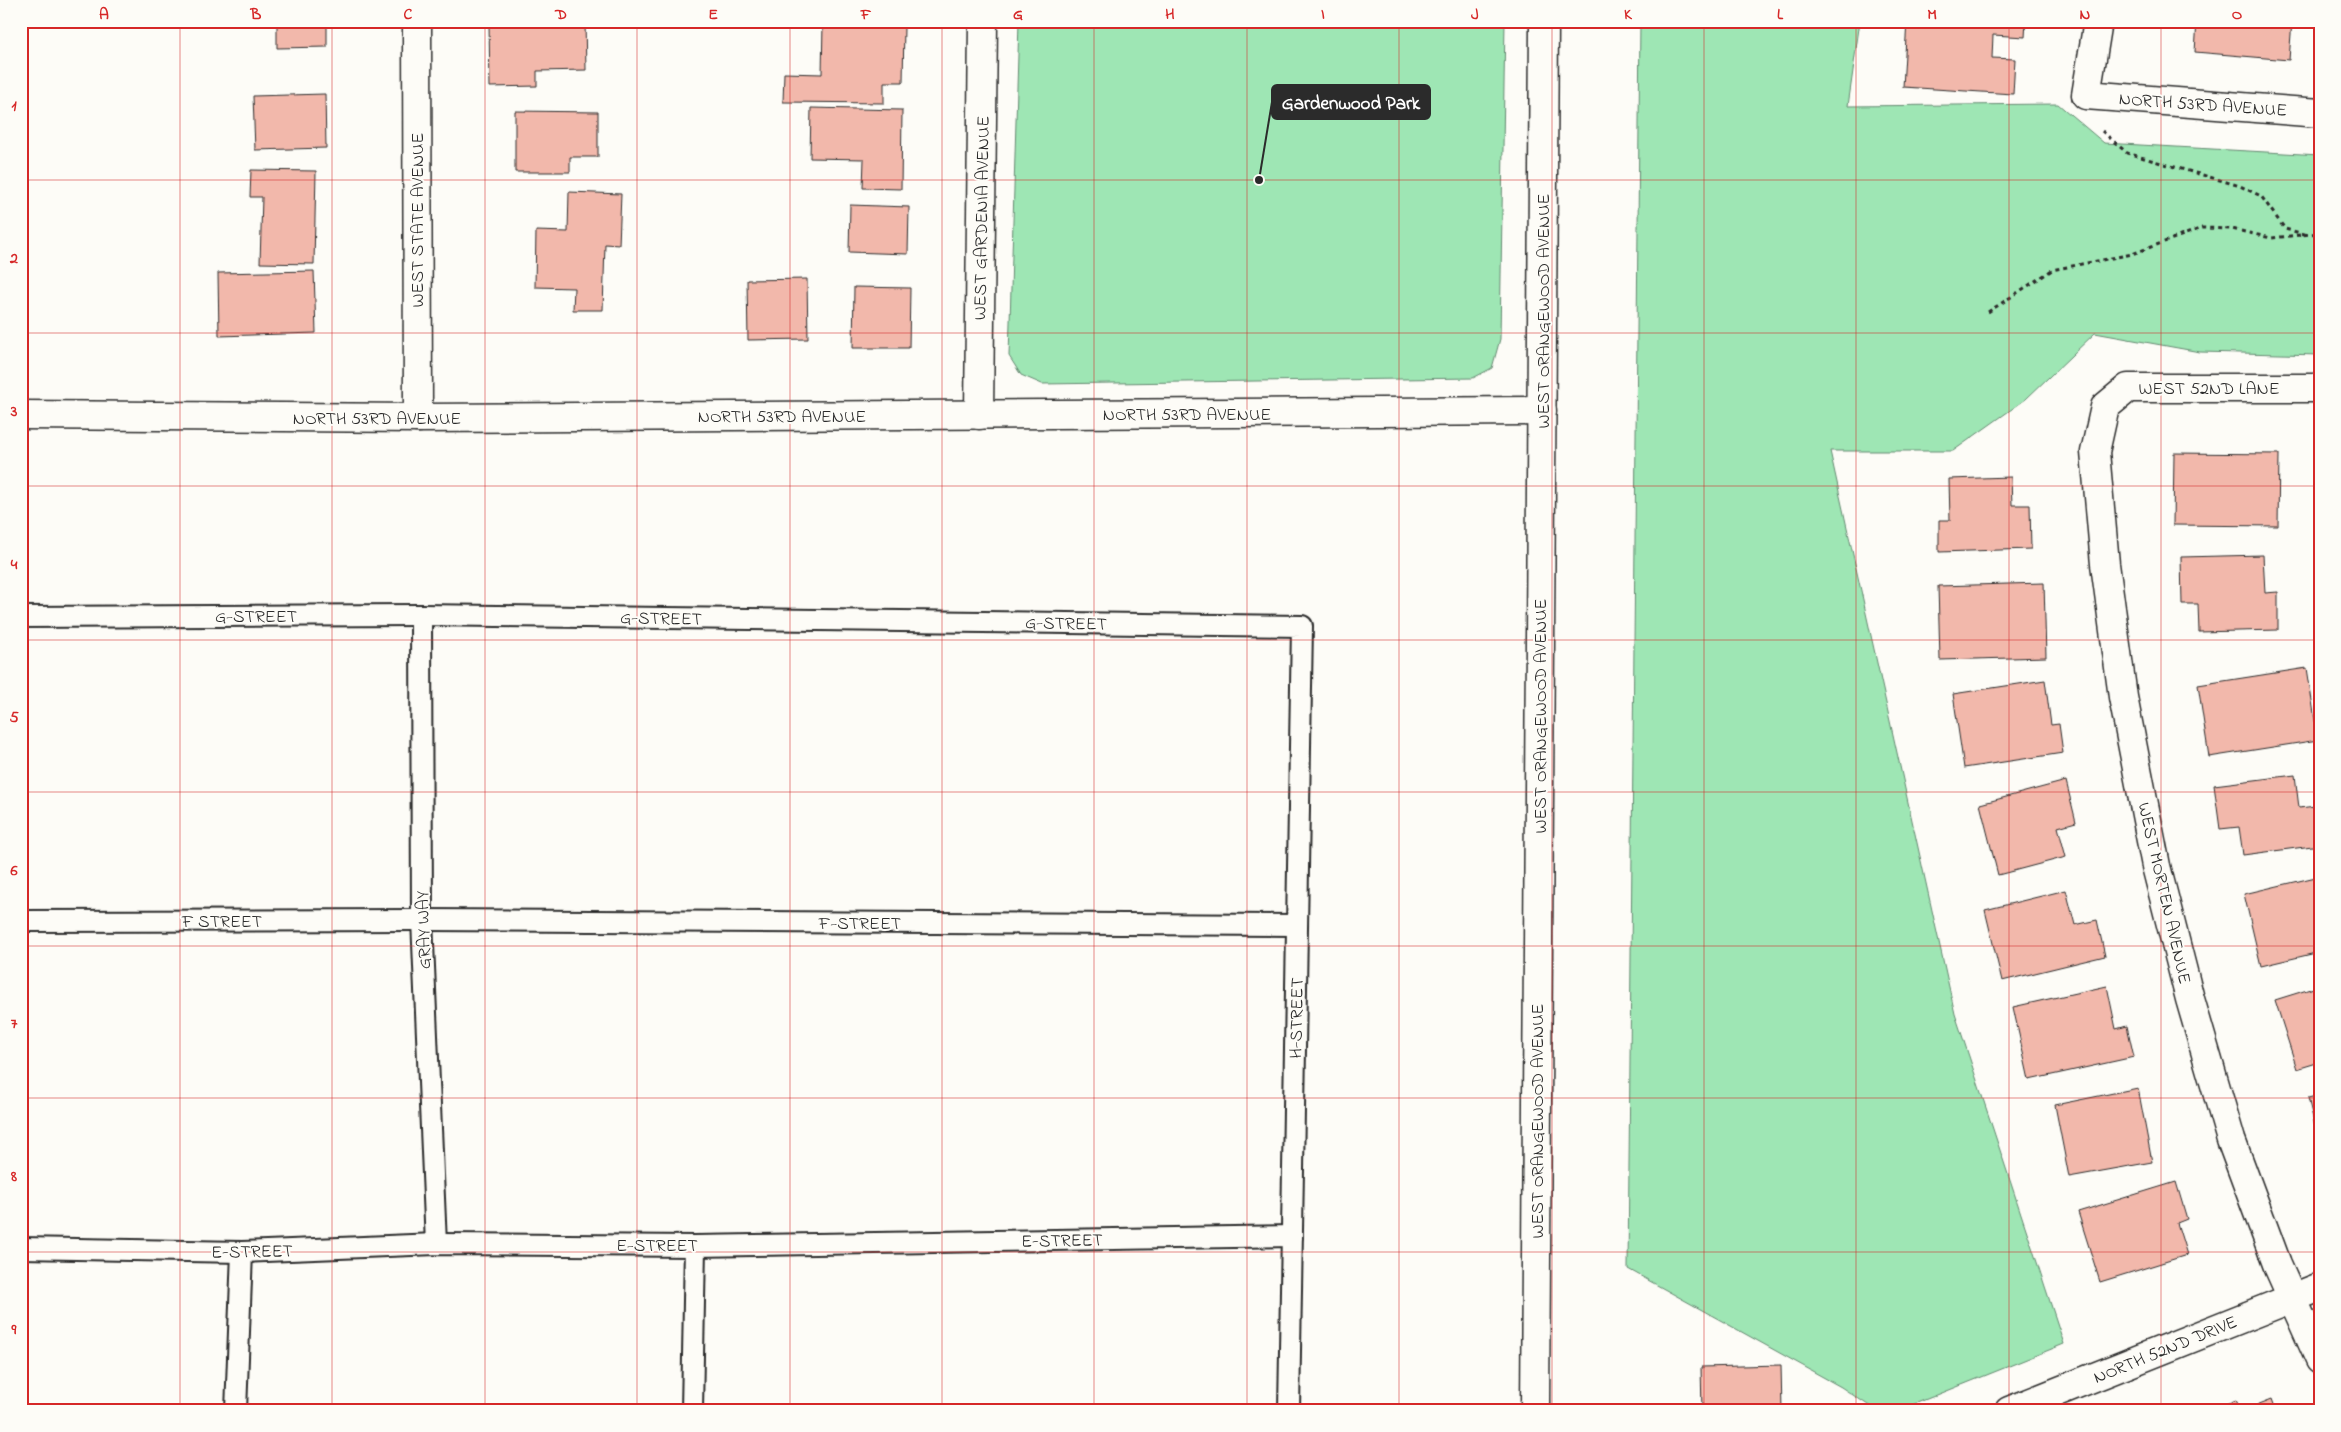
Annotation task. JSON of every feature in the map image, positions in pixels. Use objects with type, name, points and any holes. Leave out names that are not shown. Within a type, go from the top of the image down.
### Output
[{"type":"street","name":"WEST STATE AVENUE","points":[[417,21],[418,418]]},
{"type":"street","name":"WEST GARDENIA AVENUE","points":[[979,415],[983,21]]},
{"type":"street","name":"WEST ORANGEWOOD AVENUE","points":[[1536,1411],[1544,21]]},
{"type":"street","points":[[2086,95],[2098,21]]},
{"type":"street","name":"NORTH 53RD AVENUE","points":[[2086,95],[2320,113]]},
{"type":"street","name":"WEST 52ND LANE","points":[[2105,407],[2128,388],[2320,388]]},
{"type":"street","name":"WEST MORTEN AVENUE","points":[[2105,407],[2095,452],[2105,564],[2123,697],[2156,866],[2190,999],[2231,1140],[2292,1298],[2320,1360]]},
{"type":"street","name":"NORTH 53RD AVENUE","points":[[21,416],[418,418],[1542,412]]},
{"type":"street","name":"NORTH 52ND DRIVE","points":[[2009,1411],[2320,1286]]},
{"type":"lane","name":"G-STREET","points":[[21,617],[421,616],[1302,626]]},
{"type":"lane","name":"GRAY WAY","points":[[421,616],[422,920],[436,1244]]},
{"type":"lane","name":"H-STREET","points":[[1289,1411],[1302,626]]},
{"type":"lane","name":"F STREET","points":[[21,921],[422,920]]},
{"type":"lane","name":"F-STREET","points":[[422,920],[1297,925]]},
{"type":"lane","name":"E-STREET","points":[[21,1248],[242,1252],[436,1244],[695,1246],[1292,1236]]},
{"type":"lane","points":[[692,1411],[695,1246]]},
{"type":"lane","points":[[236,1411],[242,1252]]},
{"type":"path","points":[[2086,95],[2103,134],[2127,153],[2240,186],[2261,196],[2285,229],[2311,235]]},
{"type":"path","points":[[1988,312],[2052,270],[2132,254],[2202,228],[2232,229],[2271,238],[2320,233]]},
{"type":"green space","points":[[1019,21],[1505,21],[1500,339],[1492,368],[1473,378],[1042,384],[1021,375],[1009,356]]},
{"type":"green space","points":[[1640,21],[1860,21],[1848,106],[2058,104],[2104,143],[2320,155],[2320,355],[2200,352],[2095,333],[2026,399],[1953,451],[1830,451],[1955,1014],[2064,1344],[1897,1411],[1877,1411],[1841,1387],[1628,1269]]},
{"type":"building","points":[[277,21],[327,21],[327,47],[277,48]]},
{"type":"building","points":[[1907,21],[2026,21],[2025,37],[1993,35],[1992,58],[2015,59],[2013,94],[1903,87]]},
{"type":"building","points":[[2197,21],[2292,21],[2289,60],[2195,52]]},
{"type":"building","points":[[585,22],[586,70],[537,71],[537,86],[490,87],[489,24]]},
{"type":"building","points":[[823,24],[904,26],[903,82],[884,82],[884,103],[783,102],[784,73],[822,74]]},
{"type":"building","points":[[22,48],[22,104],[21,104]]},
{"type":"building","points":[[325,94],[326,148],[255,150],[253,96]]},
{"type":"building","points":[[811,108],[902,110],[901,189],[863,188],[864,159],[810,158]]},
{"type":"building","points":[[515,111],[598,112],[598,157],[570,157],[570,172],[515,172]]},
{"type":"building","points":[[251,170],[316,171],[314,264],[260,263],[262,197],[250,197]]},
{"type":"building","points":[[569,192],[621,194],[619,245],[605,244],[603,310],[573,310],[574,288],[535,287],[536,231],[568,232]]},
{"type":"building","points":[[850,205],[909,207],[908,254],[849,252]]},
{"type":"building","points":[[314,271],[316,333],[219,336],[218,273]]},
{"type":"building","points":[[807,279],[808,339],[748,340],[747,280]]},
{"type":"building","points":[[854,287],[910,288],[909,348],[853,348]]},
{"type":"building","points":[[2174,453],[2279,454],[2278,526],[2173,525]]},
{"type":"building","points":[[2011,477],[2012,505],[2030,505],[2031,549],[1939,552],[1939,520],[1950,520],[1949,479]]},
{"type":"building","points":[[2263,555],[2265,593],[2278,592],[2278,630],[2199,632],[2198,604],[2182,604],[2181,557]]},
{"type":"building","points":[[2044,583],[2046,657],[1940,660],[1938,586]]},
{"type":"building","points":[[2307,668],[2318,740],[2209,757],[2198,685]]},
{"type":"building","points":[[2045,680],[2051,725],[2059,724],[2063,753],[1964,768],[1953,694]]},
{"type":"building","points":[[2295,775],[2299,808],[2316,806],[2320,845],[2243,855],[2239,827],[2220,829],[2214,785]]},
{"type":"building","points":[[2066,781],[2076,822],[2058,827],[2066,857],[1998,875],[1980,804]]},
{"type":"building","points":[[2320,876],[2320,952],[2261,966],[2244,894]]},
{"type":"building","points":[[2066,890],[2075,925],[2097,920],[2105,956],[2002,981],[1985,910]]},
{"type":"building","points":[[2107,986],[2116,1029],[2127,1026],[2134,1057],[2029,1080],[2013,1007]]},
{"type":"building","points":[[2320,986],[2320,1062],[2297,1069],[2275,1000]]},
{"type":"building","points":[[2138,1088],[2152,1162],[2069,1177],[2055,1105]]},
{"type":"building","points":[[2320,1095],[2320,1146],[2308,1098]]},
{"type":"building","points":[[2176,1182],[2187,1219],[2177,1223],[2187,1255],[2100,1282],[2078,1212]]},
{"type":"building","points":[[1781,1365],[1782,1411],[1702,1411],[1701,1367]]},
{"type":"building","points":[[2236,1400],[2241,1411],[2208,1411]]},
{"type":"building","points":[[2271,1400],[2275,1411],[2243,1411]]},
{"type":"place","name":"Gardenwood Park","points":[[1259,180]]}]
